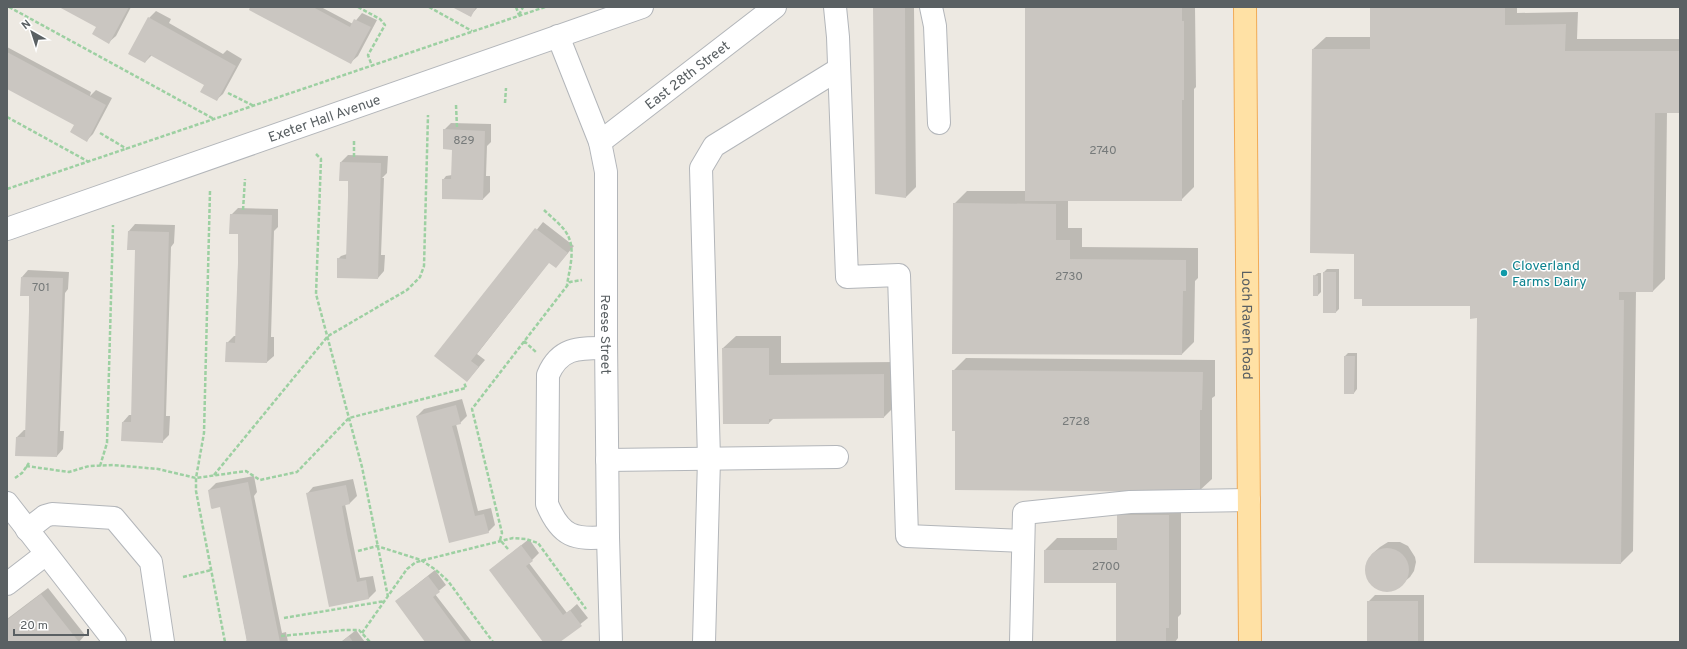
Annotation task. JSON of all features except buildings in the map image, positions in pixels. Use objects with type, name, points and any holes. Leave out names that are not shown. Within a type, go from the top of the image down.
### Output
[{"type":"main road","name":"Loch Raven Road","points":[[1245,7],[1250,642]]},
{"type":"street","name":"Exeter Hall Avenue","points":[[7,229],[558,36],[591,15],[642,7]]},
{"type":"street","name":"East 28th Street","points":[[600,142],[775,7]]},
{"type":"street","points":[[835,7],[838,37],[847,277],[899,275],[907,536],[1023,541]]},
{"type":"street","points":[[931,7],[935,26],[939,123]]},
{"type":"street","name":"Reese Street","points":[[558,36],[600,142],[606,172],[607,460],[611,642]]},
{"type":"street","points":[[704,642],[709,459],[701,168],[714,146],[839,69]]},
{"type":"street","points":[[606,348],[574,349],[562,355],[553,364],[548,375],[547,504],[552,517],[559,526],[573,536],[588,539],[608,537]]},
{"type":"street","points":[[607,460],[837,457]]},
{"type":"street","points":[[1021,642],[1024,513],[1130,502],[1248,500]]},
{"type":"street","points":[[7,504],[115,642]]},
{"type":"street","points":[[27,530],[45,516],[52,514],[114,518],[151,562],[163,642]]},
{"type":"street","points":[[7,584],[46,554]]},
{"type":"path","points":[[9,7],[214,119]]},
{"type":"path","points":[[358,7],[380,19],[385,25],[368,55],[372,66]]},
{"type":"path","points":[[429,7],[473,31]]},
{"type":"path","points":[[516,7],[519,16]]},
{"type":"path","points":[[519,16],[523,7]]},
{"type":"path","points":[[7,189],[545,7]]},
{"type":"path","points":[[505,103],[506,88]]},
{"type":"path","points":[[228,93],[254,106]]},
{"type":"path","points":[[456,105],[457,128]]},
{"type":"path","points":[[213,476],[328,336],[401,293],[415,284],[420,277],[424,266],[428,115]]},
{"type":"path","points":[[7,117],[89,162]]},
{"type":"path","points":[[100,134],[127,149]]},
{"type":"path","points":[[354,141],[354,158]]},
{"type":"path","points":[[316,154],[321,159],[316,294],[362,468],[388,597]]},
{"type":"path","points":[[244,210],[245,179]]},
{"type":"path","points":[[210,191],[205,426],[202,455],[196,478],[196,492],[225,642]]},
{"type":"path","points":[[544,210],[569,238],[571,250],[567,285]]},
{"type":"path","points":[[100,466],[107,443],[113,224]]},
{"type":"path","points":[[500,540],[502,533],[472,409],[567,285],[570,282],[582,280]]},
{"type":"path","points":[[26,466],[69,472],[89,466],[113,465],[158,469],[196,478],[246,471],[260,480],[297,472],[349,418],[466,388],[464,382]]},
{"type":"path","points":[[15,478],[22,473],[29,463]]},
{"type":"path","points":[[362,633],[407,568],[421,560],[513,538],[526,538],[538,543],[589,614]]},
{"type":"path","points":[[500,540],[508,549]]},
{"type":"path","points":[[358,551],[377,546],[421,560],[436,570],[448,581],[493,642]]},
{"type":"path","points":[[183,576],[211,570]]},
{"type":"path","points":[[284,618],[385,601]]},
{"type":"path","points":[[281,636],[359,630],[370,642]]},
{"type":"place","name":"Cloverland Farms Dairy","points":[[1504,273]]}]
